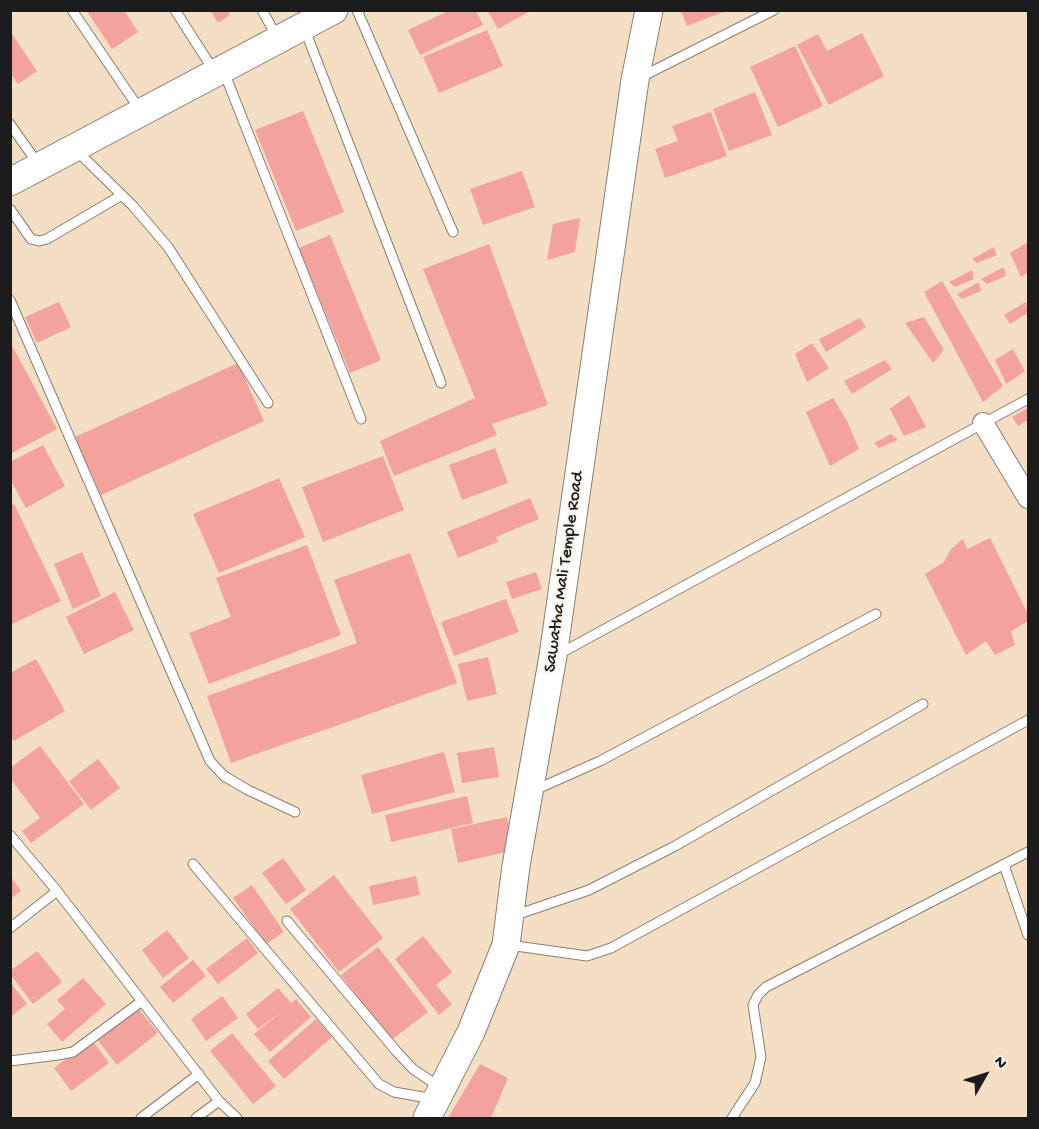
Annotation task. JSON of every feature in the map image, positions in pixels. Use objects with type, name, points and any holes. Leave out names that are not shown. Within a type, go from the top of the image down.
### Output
[{"type":"street","points":[[10,182],[334,10]]},
{"type":"street","name":"Sawatha Mali Temple Road","points":[[436,1102],[471,1032],[506,945],[516,866],[553,656],[635,80],[649,10]]},
{"type":"street","points":[[983,423],[1029,498]]},
{"type":"lane","points":[[72,10],[141,112]]},
{"type":"lane","points":[[175,10],[219,71],[361,419]]},
{"type":"lane","points":[[262,10],[278,40]]},
{"type":"lane","points":[[357,10],[453,232]]},
{"type":"lane","points":[[635,80],[774,10]]},
{"type":"lane","points":[[303,27],[441,383]]},
{"type":"lane","points":[[10,124],[39,166]]},
{"type":"lane","points":[[74,148],[123,195],[168,247],[268,403]]},
{"type":"lane","points":[[10,209],[31,239],[39,241],[47,239],[123,195]]},
{"type":"lane","points":[[10,300],[210,761],[224,776],[295,812]]},
{"type":"lane","points":[[553,656],[1029,399]]},
{"type":"lane","points":[[529,793],[600,761],[876,614]]},
{"type":"lane","points":[[509,917],[564,900],[675,846],[923,704]]},
{"type":"lane","points":[[506,945],[587,956],[611,948],[1029,720]]},
{"type":"lane","points":[[10,835],[57,891],[219,1101],[237,1119]]},
{"type":"lane","points":[[732,1119],[755,1083],[761,1057],[753,1005],[758,995],[766,987],[1029,852]]},
{"type":"lane","points":[[193,864],[379,1084],[393,1092],[436,1102]]},
{"type":"lane","points":[[1004,865],[1029,935]]},
{"type":"lane","points":[[10,928],[57,891]]},
{"type":"lane","points":[[287,921],[412,1069],[436,1102]]},
{"type":"lane","points":[[10,1061],[73,1052],[142,1000]]},
{"type":"lane","points":[[141,1119],[198,1074]]},
{"type":"lane","points":[[196,1119],[219,1101]]},
{"type":"building","points":[[86,10],[124,10],[138,32],[112,49]]},
{"type":"building","points":[[210,10],[228,10],[230,15],[218,23]]},
{"type":"building","points":[[450,10],[476,10],[483,25],[420,55],[408,30]]},
{"type":"building","points":[[487,10],[532,10],[498,29]]},
{"type":"building","points":[[681,11],[726,11],[687,26]]},
{"type":"building","points":[[487,30],[503,66],[439,93],[423,57]]},
{"type":"building","points":[[10,31],[37,71],[18,84],[10,73]]},
{"type":"building","points":[[862,33],[884,76],[829,105],[797,45],[818,34],[827,51]]},
{"type":"building","points":[[795,46],[823,106],[778,127],[750,67]]},
{"type":"building","points":[[755,92],[772,135],[729,151],[713,109]]},
{"type":"building","points":[[303,111],[344,212],[296,231],[255,130]]},
{"type":"building","points":[[711,112],[727,156],[665,178],[655,149],[678,141],[672,126]]},
{"type":"building","points":[[522,171],[535,207],[483,225],[470,189]]},
{"type":"building","points":[[580,218],[575,252],[547,260],[553,224]]},
{"type":"building","points":[[330,235],[381,360],[350,373],[299,248]]},
{"type":"building","points":[[1028,242],[1028,272],[1021,277],[1010,253]]},
{"type":"building","points":[[489,244],[548,405],[492,424],[497,435],[394,476],[380,441],[475,398],[423,269]]},
{"type":"building","points":[[994,247],[997,255],[977,263],[972,259]]},
{"type":"building","points":[[1004,267],[1006,276],[987,284],[981,279]]},
{"type":"building","points":[[972,270],[974,279],[955,287],[949,282]]},
{"type":"building","points":[[942,281],[1003,386],[983,402],[924,292]]},
{"type":"building","points":[[979,282],[981,291],[962,299],[957,294]]},
{"type":"building","points":[[59,302],[71,327],[37,343],[25,317]]},
{"type":"building","points":[[1026,302],[1028,313],[1010,324],[1004,315]]},
{"type":"building","points":[[924,317],[944,350],[933,363],[905,323]]},
{"type":"building","points":[[860,318],[866,327],[826,352],[819,339]]},
{"type":"building","points":[[10,342],[57,429],[10,454]]},
{"type":"building","points":[[812,343],[829,368],[807,382],[795,354]]},
{"type":"building","points":[[1013,349],[1025,371],[1006,384],[995,360]]},
{"type":"building","points":[[885,360],[892,369],[852,394],[844,381]]},
{"type":"building","points":[[238,363],[264,421],[101,495],[75,437]]},
{"type":"building","points":[[909,395],[926,427],[904,436],[890,409]]},
{"type":"building","points":[[833,398],[847,421],[859,449],[830,466],[806,412]]},
{"type":"building","points":[[1028,408],[1028,420],[1018,426],[1012,417]]},
{"type":"building","points":[[891,434],[898,440],[879,448],[874,443]]},
{"type":"building","points":[[43,445],[65,486],[26,508],[10,479],[10,462]]},
{"type":"building","points":[[495,448],[508,483],[462,500],[449,465]]},
{"type":"building","points":[[383,456],[404,510],[323,542],[302,487]]},
{"type":"building","points":[[279,478],[305,537],[219,573],[193,514]]},
{"type":"building","points":[[530,498],[539,519],[496,537],[498,542],[458,558],[447,532]]},
{"type":"building","points":[[14,504],[61,601],[10,625],[10,506]]},
{"type":"building","points":[[990,538],[1028,614],[1028,621],[1011,631],[1015,645],[995,655],[986,641],[966,655],[925,574],[944,562],[951,549],[963,539],[967,549]]},
{"type":"building","points":[[307,545],[341,635],[209,684],[189,633],[231,617],[216,578]]},
{"type":"building","points":[[82,552],[101,596],[73,609],[54,564]]},
{"type":"building","points":[[410,553],[457,683],[231,763],[207,696],[357,643],[334,580]]},
{"type":"building","points":[[536,572],[542,589],[512,599],[506,582]]},
{"type":"building","points":[[115,592],[134,630],[84,654],[66,617]]},
{"type":"building","points":[[506,599],[519,632],[454,656],[441,622]]},
{"type":"building","points":[[488,657],[497,694],[467,701],[458,664]]},
{"type":"building","points":[[36,659],[65,711],[14,741],[10,735],[10,673]]},
{"type":"building","points":[[40,746],[84,804],[31,843],[22,831],[40,818],[10,778],[10,768]]},
{"type":"building","points":[[494,747],[499,777],[462,783],[457,753]]},
{"type":"building","points":[[444,752],[455,792],[372,814],[361,775]]},
{"type":"building","points":[[98,759],[120,788],[91,810],[69,781]]},
{"type":"building","points":[[467,796],[473,823],[391,842],[385,815]]},
{"type":"building","points":[[507,817],[515,850],[458,863],[451,829]]},
{"type":"building","points":[[283,858],[306,890],[286,904],[262,873]]},
{"type":"building","points":[[334,875],[383,938],[339,972],[290,909]]},
{"type":"building","points":[[10,876],[21,891],[10,899]]},
{"type":"building","points":[[416,876],[420,895],[373,905],[369,886]]},
{"type":"building","points":[[252,885],[284,932],[266,944],[233,898]]},
{"type":"building","points":[[167,930],[189,958],[163,978],[142,950]]},
{"type":"building","points":[[423,936],[452,972],[436,985],[452,1004],[439,1015],[395,959]]},
{"type":"building","points":[[247,938],[258,953],[218,984],[206,969]]},
{"type":"building","points":[[378,947],[428,1012],[391,1040],[341,975]]},
{"type":"building","points":[[37,951],[62,982],[33,1004],[10,971]]},
{"type":"building","points":[[193,960],[206,976],[173,1003],[160,987]]},
{"type":"building","points":[[83,978],[106,1004],[62,1042],[47,1024],[65,1009],[57,1000]]},
{"type":"building","points":[[10,982],[27,1004],[10,1017]]},
{"type":"building","points":[[278,988],[291,1003],[296,999],[311,1017],[270,1052],[254,1034],[283,1010],[258,1029],[246,1014]]},
{"type":"building","points":[[222,996],[238,1018],[206,1041],[191,1019]]},
{"type":"building","points":[[137,1007],[158,1033],[117,1065],[96,1038]]},
{"type":"building","points":[[316,1019],[332,1037],[284,1079],[268,1061]]},
{"type":"building","points":[[232,1033],[276,1086],[253,1104],[210,1051]]},
{"type":"building","points":[[92,1040],[109,1063],[71,1091],[54,1068]]},
{"type":"building","points":[[480,1064],[508,1078],[491,1118],[448,1118]]}]
